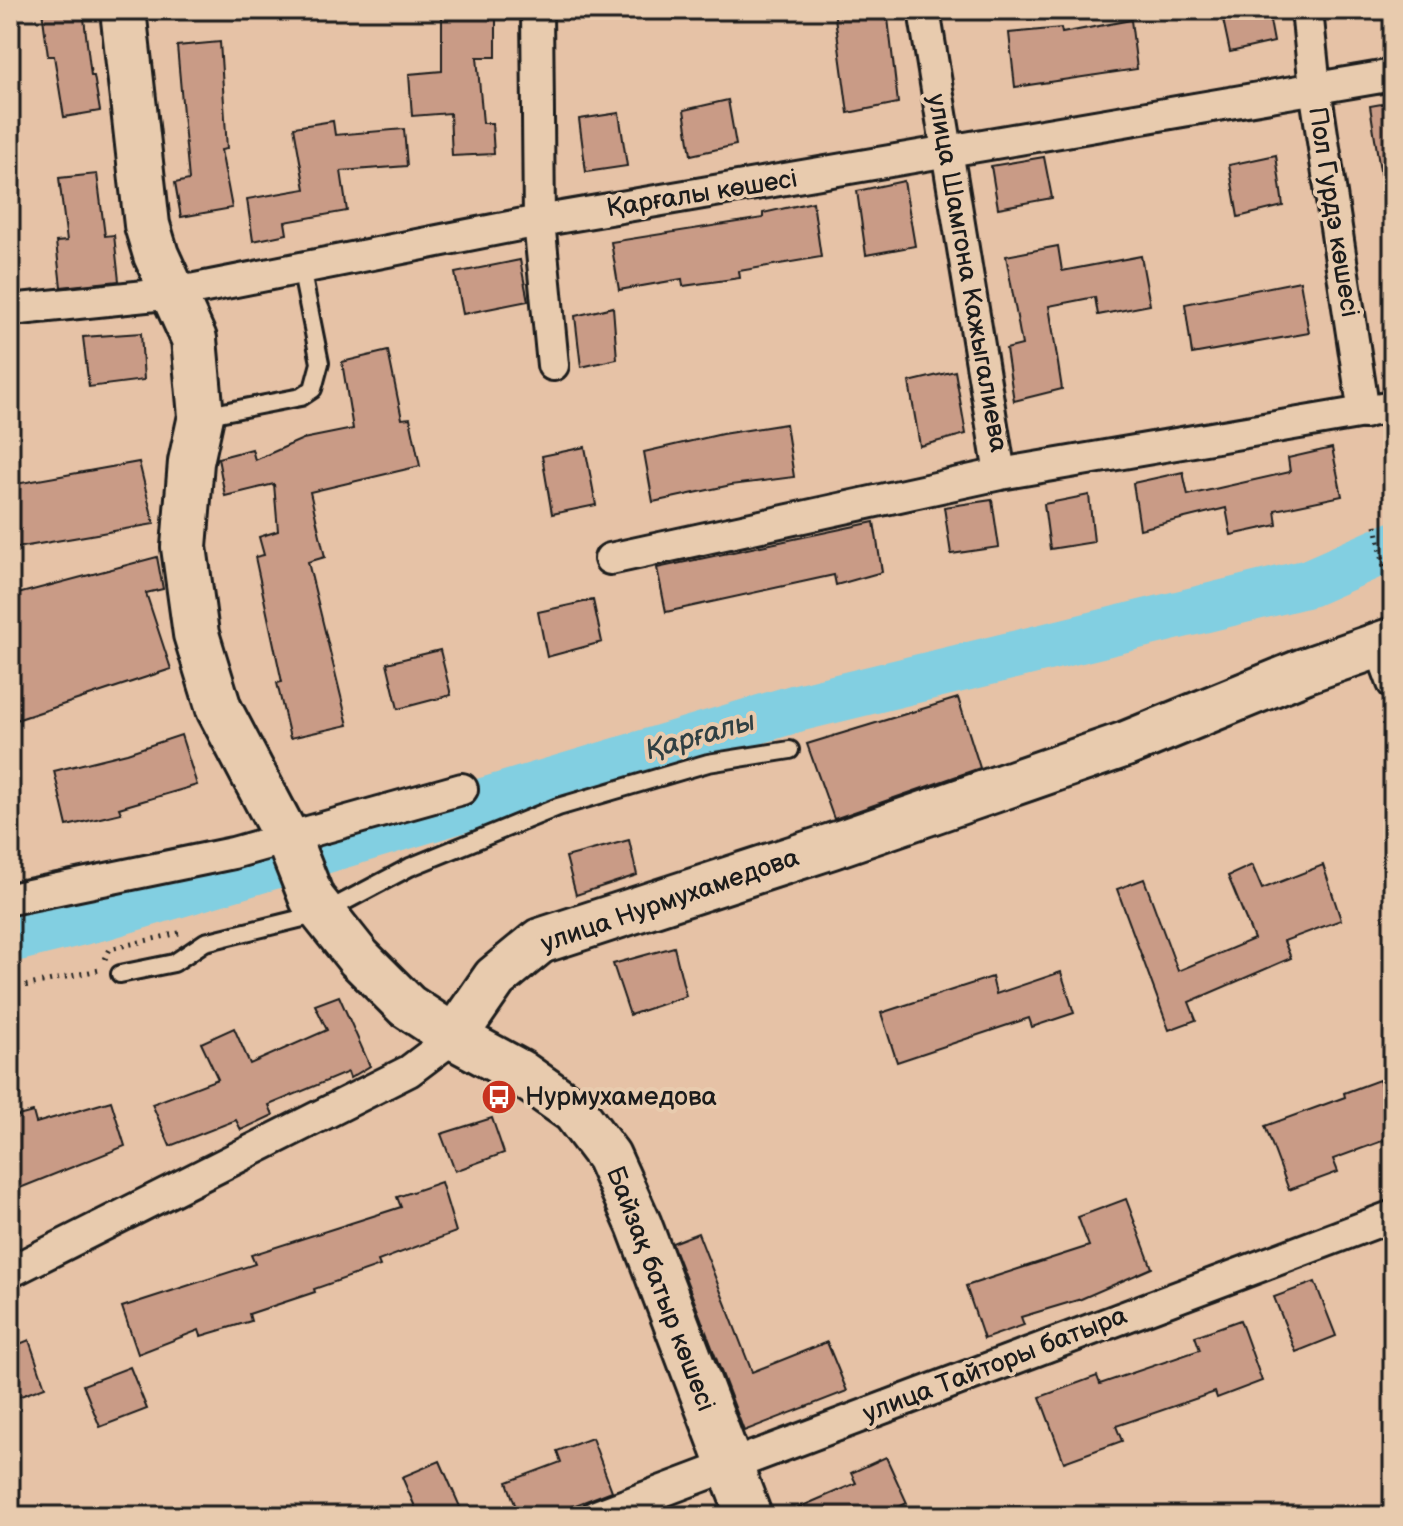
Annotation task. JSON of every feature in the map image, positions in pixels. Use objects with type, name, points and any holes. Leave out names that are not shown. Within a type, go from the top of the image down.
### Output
[{"type":"street","name":"Байзақ батыр көшесі","points":[[123,10],[147,225],[156,255],[194,339],[201,416],[191,462],[184,547],[196,634],[219,709],[289,841],[317,906],[359,958],[407,1006],[454,1037],[519,1072],[574,1111],[608,1156],[639,1225],[727,1466],[749,1516]]},
{"type":"street","points":[[537,10],[539,221],[553,365]]},
{"type":"street","name":"улица Шамгона Кажыгалиева","points":[[610,559],[1000,474],[945,154],[924,10]]},
{"type":"street","name":"Пол Гурдэ көшесі","points":[[1000,474],[1378,410],[1315,88],[1307,10]]},
{"type":"street","name":"Қарғалы көшесі","points":[[10,310],[175,293],[539,221],[1393,75]]},
{"type":"street","name":"улица Нурмухамедова","points":[[10,1272],[409,1071],[454,1037],[495,978],[540,941],[832,846],[1126,744],[1304,671],[1388,656]]},
{"type":"street","points":[[10,899],[289,841],[462,789]]},
{"type":"street","name":"улица Тайторы батыра","points":[[596,1516],[1393,1216]]},
{"type":"lane","points":[[201,416],[301,397],[313,389],[320,363],[301,268]]},
{"type":"lane","points":[[120,974],[174,963],[205,942],[317,906],[558,807],[708,763],[790,750]]},
{"type":"path","points":[[1376,525],[1384,567],[1393,563]]},
{"type":"path","points":[[10,989],[99,970],[120,974]]},
{"type":"building","points":[[42,10],[83,10],[91,76],[94,76],[100,111],[64,117],[54,56],[48,56]]},
{"type":"building","points":[[834,10],[887,10],[898,103],[848,113]]},
{"type":"building","points":[[1221,10],[1268,10],[1274,42],[1230,52]]},
{"type":"building","points":[[442,13],[496,13],[496,57],[477,57],[483,123],[492,123],[494,154],[452,156],[450,113],[412,116],[409,74],[442,71]]},
{"type":"building","points":[[1131,20],[1137,69],[1015,87],[1009,33],[1061,28],[1062,33]]},
{"type":"building","points":[[220,42],[227,149],[221,150],[232,208],[181,217],[175,183],[189,180],[177,46]]},
{"type":"building","points":[[728,100],[736,145],[691,155],[684,110]]},
{"type":"building","points":[[1393,102],[1393,176],[1381,177],[1370,106]]},
{"type":"building","points":[[619,113],[627,166],[586,172],[579,119]]},
{"type":"building","points":[[333,121],[335,135],[404,129],[407,166],[341,171],[347,211],[285,222],[287,234],[253,241],[247,199],[305,189],[294,127]]},
{"type":"building","points":[[1276,155],[1283,206],[1238,217],[1229,165]]},
{"type":"building","points":[[1044,157],[1052,198],[998,208],[991,166]]},
{"type":"building","points":[[97,174],[105,236],[114,235],[119,281],[61,287],[56,242],[67,241],[59,178]]},
{"type":"building","points":[[904,181],[915,246],[866,255],[857,191]]},
{"type":"building","points":[[813,202],[821,257],[739,271],[740,278],[683,286],[682,279],[619,290],[611,242],[763,218],[763,213]]},
{"type":"building","points":[[1058,246],[1062,271],[1141,256],[1150,305],[1098,315],[1095,297],[1049,306],[1062,389],[1014,401],[1006,349],[1022,345],[1006,256]]},
{"type":"building","points":[[520,260],[528,301],[463,314],[455,273]]},
{"type":"building","points":[[1300,281],[1309,333],[1192,354],[1185,304]]},
{"type":"building","points":[[613,307],[617,359],[581,367],[575,316]]},
{"type":"building","points":[[141,333],[144,380],[89,387],[83,337]]},
{"type":"building","points":[[388,351],[402,419],[410,418],[420,466],[310,492],[325,557],[308,562],[348,725],[290,738],[277,683],[282,682],[255,557],[264,555],[259,537],[278,531],[274,484],[225,496],[218,458],[252,449],[255,460],[303,439],[353,429],[342,362]]},
{"type":"building","points":[[955,371],[966,434],[920,446],[909,382]]},
{"type":"building","points":[[786,424],[794,477],[731,485],[653,502],[644,452],[722,434]]},
{"type":"building","points":[[585,447],[596,505],[552,514],[542,456]]},
{"type":"building","points":[[1332,448],[1342,496],[1275,510],[1277,525],[1231,535],[1226,508],[1140,529],[1133,483],[1183,472],[1188,495],[1290,472],[1288,458]]},
{"type":"building","points":[[139,462],[154,524],[10,549],[10,485]]},
{"type":"building","points":[[1089,495],[1094,542],[1050,549],[1044,504]]},
{"type":"building","points":[[992,500],[999,547],[951,554],[944,507]]},
{"type":"building","points":[[874,522],[882,572],[836,585],[834,575],[666,612],[657,568]]},
{"type":"building","points":[[157,557],[163,589],[146,593],[171,669],[10,722],[10,596]]},
{"type":"building","points":[[593,600],[602,642],[547,657],[538,612]]},
{"type":"building","points":[[440,650],[451,695],[398,709],[387,663]]},
{"type":"building","points":[[958,698],[980,768],[834,819],[807,744]]},
{"type":"building","points":[[181,735],[197,785],[119,808],[121,813],[67,826],[54,771],[127,753]]},
{"type":"building","points":[[629,840],[637,875],[576,895],[566,857]]},
{"type":"building","points":[[1252,865],[1262,889],[1323,865],[1341,920],[1284,941],[1291,958],[1189,1002],[1196,1020],[1169,1030],[1117,889],[1144,879],[1178,971],[1254,939],[1228,876]]},
{"type":"building","points":[[674,947],[686,996],[630,1015],[613,964]]},
{"type":"building","points":[[1061,972],[1074,1013],[1032,1027],[1029,1018],[897,1062],[881,1013],[992,977],[996,994]]},
{"type":"building","points":[[339,996],[370,1066],[350,1078],[348,1072],[269,1105],[273,1115],[241,1130],[236,1120],[170,1146],[152,1104],[218,1079],[201,1043],[234,1028],[250,1064],[327,1030],[315,1005]]},
{"type":"building","points":[[1379,1080],[1393,1118],[1393,1137],[1333,1159],[1338,1172],[1289,1190],[1265,1126],[1345,1097],[1344,1093]]},
{"type":"building","points":[[111,1101],[125,1146],[10,1192],[10,1118],[33,1112],[36,1123]]},
{"type":"building","points":[[492,1118],[504,1153],[455,1171],[441,1134]]},
{"type":"building","points":[[441,1182],[456,1232],[378,1261],[380,1266],[314,1289],[315,1292],[249,1314],[251,1321],[201,1336],[199,1330],[138,1354],[122,1307],[255,1264],[251,1255],[401,1207],[397,1197]]},
{"type":"building","points":[[1126,1199],[1152,1268],[1081,1299],[1021,1317],[1024,1325],[984,1339],[966,1286],[1089,1246],[1078,1217]]},
{"type":"building","points":[[698,1233],[752,1372],[827,1342],[847,1391],[744,1431],[672,1243]]},
{"type":"building","points":[[1315,1282],[1336,1336],[1296,1352],[1274,1297]]},
{"type":"building","points":[[1240,1320],[1262,1381],[1217,1398],[1215,1392],[1116,1426],[1122,1441],[1064,1462],[1040,1397],[1097,1376],[1100,1384],[1200,1350],[1195,1336]]},
{"type":"building","points":[[29,1340],[45,1387],[10,1400],[10,1348]]},
{"type":"building","points":[[130,1367],[147,1409],[100,1427],[83,1385]]},
{"type":"building","points":[[592,1438],[612,1491],[547,1516],[519,1516],[507,1482],[561,1462],[557,1451]]},
{"type":"building","points":[[886,1457],[907,1503],[879,1516],[779,1516],[856,1483],[851,1473]]},
{"type":"building","points":[[440,1461],[464,1516],[419,1516],[402,1477]]},
{"type":"waterway","name":"Қарғалы","points":[[10,939],[103,916],[797,708],[1309,583],[1393,546]]},
{"type":"place","name":"Нурмухамедова","points":[[499,1097]]}]
